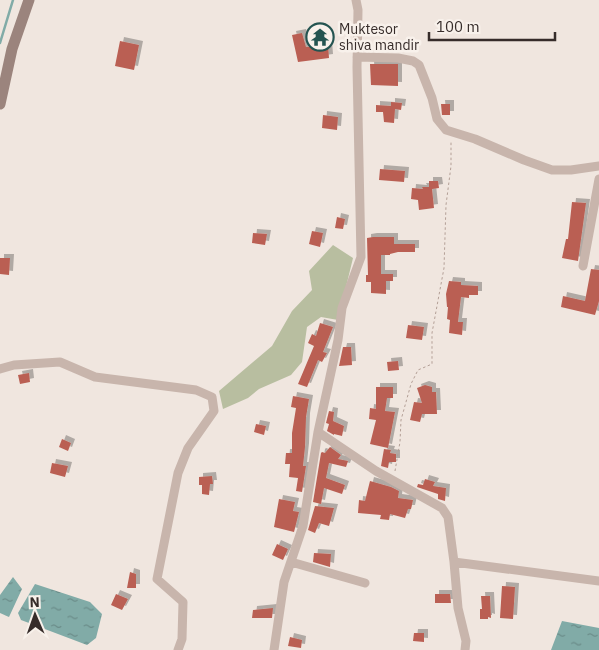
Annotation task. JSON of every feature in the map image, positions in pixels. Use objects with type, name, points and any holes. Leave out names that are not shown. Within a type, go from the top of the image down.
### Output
[{"type":"main road","points":[[0,104],[12,49],[29,0]]},
{"type":"street","points":[[274,650],[284,582],[303,526],[318,432],[338,340],[342,308],[361,257],[358,10],[356,0]]},
{"type":"street","points":[[358,57],[398,58],[413,61],[419,65],[432,98],[437,119],[446,130],[552,170],[570,170],[599,166]]},
{"type":"street","points":[[583,266],[599,179]]},
{"type":"street","points":[[0,369],[14,365],[60,362],[95,377],[196,390],[212,397],[214,411],[188,448],[178,473],[157,579],[183,602],[182,638],[178,650]]},
{"type":"street","points":[[318,432],[392,480],[442,508],[448,517],[458,608],[466,642],[465,650]]},
{"type":"street","points":[[291,562],[365,583]]},
{"type":"street","points":[[454,562],[599,581]]},
{"type":"path","points":[[392,480],[397,466],[401,420],[411,384],[418,370],[432,364],[432,332],[446,247],[444,228],[451,166],[451,131]]},
{"type":"green space","points":[[333,245],[353,258],[338,320],[321,317],[307,327],[302,362],[291,375],[259,389],[248,398],[223,409],[219,391],[272,346],[292,311],[312,290],[309,271]]},
{"type":"water","points":[[13,577],[22,589],[9,617],[0,613],[0,595]]},
{"type":"water","points":[[35,584],[90,602],[102,614],[96,638],[87,645],[21,620],[18,613]]},
{"type":"water","points":[[562,621],[599,628],[599,650],[551,650]]},
{"type":"building","points":[[302,33],[306,47],[328,45],[329,58],[298,62],[292,35]]},
{"type":"building","points":[[120,41],[139,45],[134,70],[115,66]]},
{"type":"building","points":[[370,64],[398,64],[398,86],[371,85]]},
{"type":"building","points":[[391,102],[402,103],[401,110],[395,109],[394,123],[384,122],[383,112],[376,112],[376,105],[391,106]]},
{"type":"building","points":[[441,104],[450,104],[450,115],[442,115]]},
{"type":"building","points":[[323,115],[338,117],[337,130],[322,128]]},
{"type":"building","points":[[380,169],[405,171],[404,182],[379,180]]},
{"type":"building","points":[[429,181],[438,181],[439,188],[432,189],[434,208],[419,210],[418,200],[411,199],[412,188],[423,189],[422,187],[429,187]]},
{"type":"building","points":[[572,202],[586,203],[578,261],[562,258],[566,239],[568,239]]},
{"type":"building","points":[[337,217],[345,219],[343,229],[335,228]]},
{"type":"building","points":[[312,231],[323,233],[320,247],[309,244]]},
{"type":"building","points":[[253,233],[267,234],[265,245],[252,243]]},
{"type":"building","points":[[394,237],[394,244],[415,244],[415,252],[381,255],[381,274],[393,274],[393,281],[386,281],[386,294],[371,293],[371,282],[366,282],[366,275],[368,275],[367,238]]},
{"type":"building","points":[[0,258],[10,258],[9,275],[0,274]]},
{"type":"building","points":[[591,269],[599,270],[599,301],[595,315],[561,307],[563,296],[585,301]]},
{"type":"building","points":[[449,281],[461,282],[461,285],[478,286],[478,295],[469,295],[469,298],[461,297],[458,322],[463,322],[462,335],[449,333],[450,320],[447,319],[446,294]]},
{"type":"building","points":[[320,323],[333,327],[323,352],[327,353],[322,362],[318,360],[307,387],[298,384],[314,346],[308,343],[312,334],[316,336]]},
{"type":"building","points":[[408,325],[424,327],[422,340],[406,338]]},
{"type":"building","points":[[343,347],[351,347],[352,365],[339,366]]},
{"type":"building","points":[[398,361],[399,370],[388,371],[387,362]]},
{"type":"building","points":[[29,373],[30,382],[20,384],[18,375]]},
{"type":"building","points":[[425,385],[432,387],[432,392],[436,392],[437,414],[422,414],[420,422],[410,420],[414,402],[422,403],[417,388]]},
{"type":"building","points":[[376,387],[393,387],[393,398],[387,398],[385,411],[395,412],[388,448],[370,444],[376,420],[369,419],[370,408],[376,409]]},
{"type":"building","points":[[293,396],[309,399],[303,466],[306,466],[302,492],[296,491],[298,478],[289,477],[290,464],[285,464],[286,453],[292,453],[292,433],[296,408],[291,407]]},
{"type":"building","points":[[329,411],[334,412],[333,421],[344,426],[342,436],[334,435],[327,431],[329,424],[326,423]]},
{"type":"building","points":[[256,424],[266,426],[264,435],[254,432]]},
{"type":"building","points":[[62,439],[71,443],[68,451],[59,447]]},
{"type":"building","points":[[330,447],[341,455],[338,459],[348,461],[346,467],[329,463],[326,478],[345,485],[342,494],[324,488],[321,504],[313,502],[321,453],[325,453]]},
{"type":"building","points":[[384,449],[391,450],[390,453],[396,454],[396,462],[389,462],[388,468],[381,466]]},
{"type":"building","points":[[52,463],[68,466],[65,477],[50,473]]},
{"type":"building","points":[[212,476],[213,484],[210,484],[209,495],[202,494],[202,485],[199,485],[199,477]]},
{"type":"building","points":[[425,479],[435,482],[433,486],[446,488],[445,501],[438,499],[438,494],[417,487],[418,484],[423,485]]},
{"type":"building","points":[[370,481],[399,491],[398,498],[413,500],[411,509],[408,509],[405,518],[390,514],[389,520],[380,519],[381,515],[358,513],[359,500],[365,501]]},
{"type":"building","points":[[279,499],[295,502],[293,511],[299,512],[294,532],[274,527]]},
{"type":"building","points":[[315,506],[334,508],[329,526],[319,523],[315,533],[308,530]]},
{"type":"building","points":[[277,544],[288,549],[283,560],[272,555]]},
{"type":"building","points":[[314,553],[331,554],[330,567],[313,562]]},
{"type":"building","points":[[130,572],[136,574],[136,588],[127,588]]},
{"type":"building","points":[[502,586],[515,587],[513,619],[500,618]]},
{"type":"building","points":[[116,594],[128,599],[122,610],[111,605]]},
{"type":"building","points":[[435,594],[450,594],[451,603],[435,603]]},
{"type":"building","points":[[481,596],[490,596],[491,618],[480,619],[480,609],[482,609]]},
{"type":"building","points":[[273,608],[272,618],[252,618],[253,610]]},
{"type":"building","points":[[414,633],[424,633],[424,642],[413,641]]},
{"type":"building","points":[[290,637],[302,640],[301,648],[288,646]]},
{"type":"waterway","points":[[0,43],[13,0]]},
{"type":"place","name":"Muktesor shiva mandir","points":[[320,37]]}]
